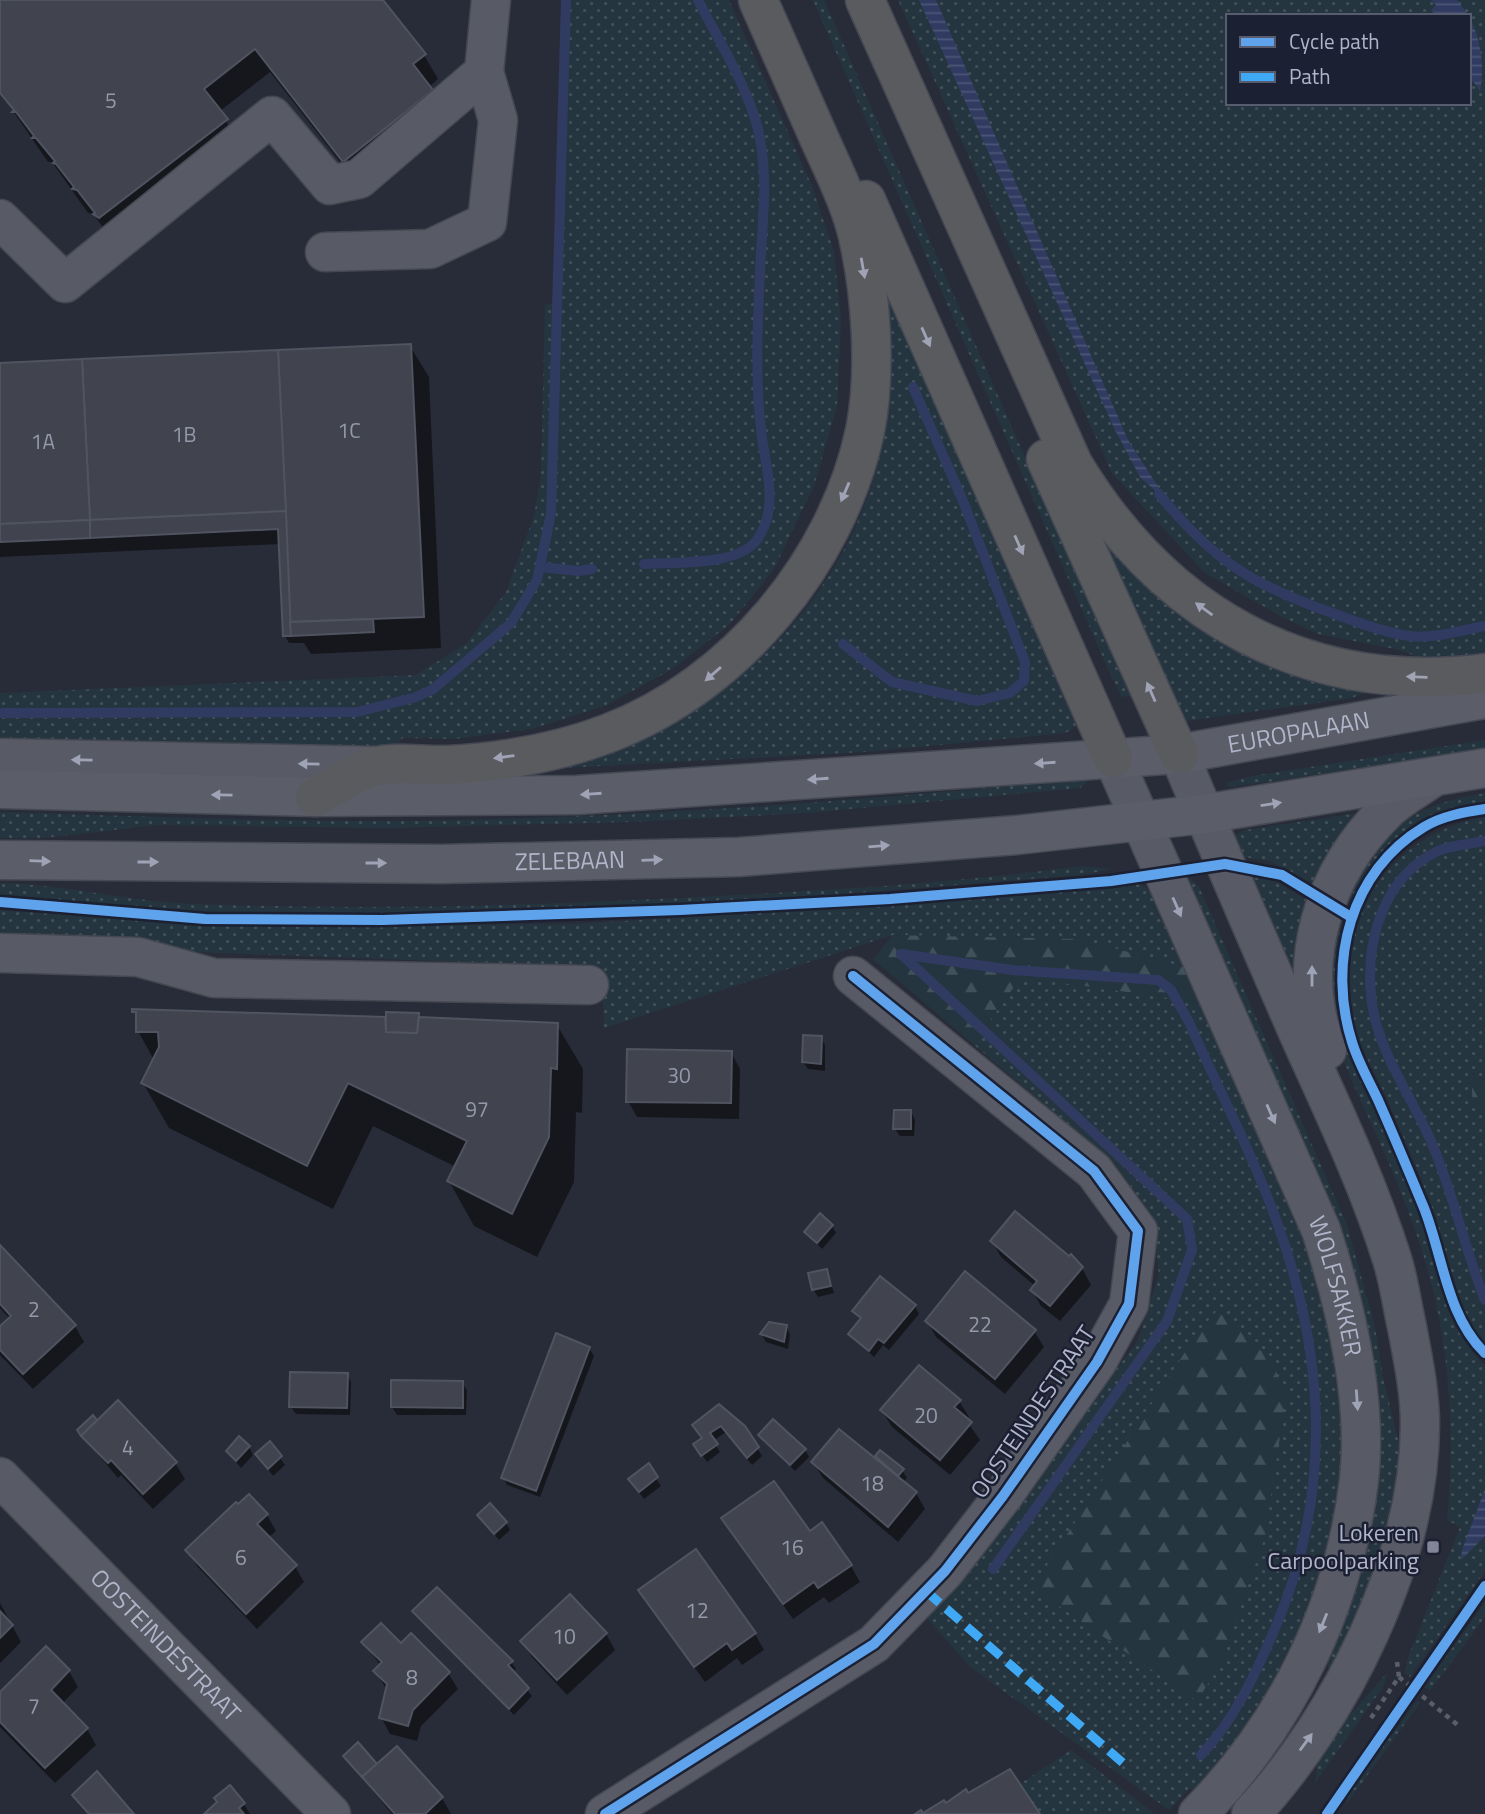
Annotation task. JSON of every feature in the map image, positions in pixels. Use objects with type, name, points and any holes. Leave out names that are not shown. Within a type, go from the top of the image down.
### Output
[{"type":"highway","points":[[315,797],[378,766],[451,765],[520,755],[609,733],[656,711],[705,681],[740,651],[802,575],[830,525],[848,484],[865,430],[870,364],[868,299],[856,231],[834,171],[758,0]]},
{"type":"highway","points":[[777,0],[1113,758]]},
{"type":"highway","points":[[843,0],[1179,754]]},
{"type":"highway","points":[[865,0],[1073,464],[1099,507],[1131,546],[1172,585],[1216,618],[1312,662],[1367,673],[1412,677],[1485,673]]},
{"type":"main road","name":"EUROPALAAN","points":[[1113,758],[1179,754],[1485,699]]},
{"type":"main road","points":[[0,789],[315,797],[577,795],[1113,758]]},
{"type":"main road","points":[[1139,822],[1204,814],[1485,768]]},
{"type":"main road","name":"ZELEBAAN","points":[[0,860],[441,863],[739,857],[1139,822]]},
{"type":"street","points":[[325,252],[430,249],[487,222],[498,120],[484,72],[491,0]]},
{"type":"street","points":[[0,219],[65,283],[272,116],[330,185],[359,179],[484,72]]},
{"type":"street","points":[[1179,754],[1352,1152],[1393,1262],[1415,1367],[1420,1425],[1415,1481],[1397,1559],[1369,1636],[1339,1696],[1268,1808],[1236,1775]]},
{"type":"street","points":[[0,758],[378,766]]},
{"type":"street","name":"WOLFSAKKER","points":[[1113,758],[1321,1230],[1340,1286],[1354,1362],[1359,1479],[1348,1540],[1329,1608],[1305,1668],[1236,1775],[1198,1814]]},
{"type":"street","points":[[1415,1367],[1419,1287],[1409,1243],[1325,1046],[1315,1016],[1311,976],[1319,920],[1339,875],[1389,808],[1432,778]]},
{"type":"street","points":[[0,953],[138,957],[214,978],[589,985]]},
{"type":"street","name":"OOSTEINDESTRAAT","points":[[605,1814],[874,1644],[945,1571],[1003,1496],[1097,1362],[1129,1304],[1138,1231],[1094,1171],[853,976]]},
{"type":"street","name":"OOSTEINDESTRAAT","points":[[0,1477],[331,1814]]},
{"type":"path","points":[[1399,1677],[1459,1726]]},
{"type":"path","points":[[1406,1701],[1422,1678]]},
{"type":"green space","points":[[566,0],[729,0],[812,186],[834,252],[841,321],[837,406],[814,486],[774,569],[730,624],[674,668],[605,706],[532,729],[454,739],[403,738],[390,749],[0,741],[0,693],[416,675],[467,643],[506,592],[534,516],[541,473],[545,305],[558,303]]},
{"type":"green space","points":[[813,0],[824,0],[1130,696],[1122,697],[1112,678]]},
{"type":"green space","points":[[898,0],[1485,0],[1485,657],[1432,661],[1395,649],[1318,634],[1282,617],[1205,573],[1112,473]]},
{"type":"green space","points":[[888,292],[1076,726],[1066,733],[865,752],[562,768],[622,748],[678,720],[730,685],[777,642],[816,594],[849,541],[873,482],[889,404],[891,356]]},
{"type":"green space","points":[[1102,539],[1141,582],[1179,613],[1370,691],[1352,698],[1179,722]]},
{"type":"green space","points":[[1485,740],[1485,748],[1467,751],[1260,783],[1229,787],[1226,783],[1252,776]]},
{"type":"green space","points":[[1083,779],[1087,782],[1080,788],[807,813],[629,822],[386,828],[157,825],[45,838],[0,838],[0,812],[306,821],[493,819],[746,807]]},
{"type":"green space","points":[[1485,793],[1485,802],[1441,814],[1403,835],[1372,866],[1349,906],[1342,904],[1371,858],[1398,827],[1432,807]]},
{"type":"green space","points":[[1359,813],[1316,885],[1269,861],[1237,856],[1233,837],[1245,830]]},
{"type":"green space","points":[[1485,817],[1485,1082],[1472,1073],[1473,1105],[1485,1119],[1485,1343],[1465,1314],[1429,1200],[1359,1039],[1353,1017],[1349,972],[1356,928],[1364,907],[1389,869],[1410,849],[1432,835],[1457,824]]},
{"type":"green space","points":[[1082,866],[1113,869],[1080,875],[805,897],[563,910],[398,913],[194,912],[0,895],[0,883],[49,886],[170,903],[316,907],[498,905],[831,890],[982,878]]},
{"type":"green space","points":[[1239,873],[1270,878],[1310,902],[1296,987]]},
{"type":"green space","points":[[1190,878],[1199,887],[1347,1225],[1375,1327],[1383,1377],[1401,1452],[1402,1463],[1379,1576],[1330,1671],[1328,1665],[1374,1417],[1184,882]]},
{"type":"green space","points":[[1139,884],[1149,890],[1165,909],[1191,969],[1080,939],[893,935],[604,1028],[602,967],[169,951],[0,940],[0,910],[208,925],[572,924],[828,909]]},
{"type":"green space","points":[[1336,921],[1343,924],[1336,962],[1335,1000],[1343,1038],[1416,1207],[1451,1317],[1470,1349],[1485,1366],[1485,1571],[1410,1677],[1405,1673],[1407,1660],[1460,1527],[1447,1520],[1451,1447],[1447,1375],[1436,1303],[1416,1233],[1335,1036],[1329,1005],[1329,985]]},
{"type":"green space","points":[[893,935],[1080,939],[1191,969],[1205,1003],[1021,977],[973,1044],[873,959]]},
{"type":"green space","points":[[1021,977],[1205,1003],[1303,1223],[1342,1372],[1342,1489],[1318,1598],[1272,1697],[1199,1796],[1190,1788],[1169,1810],[970,1667],[926,1617],[1137,1342],[1159,1275],[1153,1218],[1115,1164],[973,1044]]},
{"type":"green space","points":[[1471,1073],[1485,1082],[1485,1119],[1473,1106]]},
{"type":"green space","points":[[1220,1307],[1270,1356],[1286,1396],[1265,1537],[1220,1665],[1197,1701],[1037,1591],[1035,1584],[1198,1332]]},
{"type":"green space","points":[[1485,1603],[1485,1617],[1430,1691],[1424,1687]]},
{"type":"green space","points":[[1388,1672],[1383,1687],[1315,1783],[1318,1760],[1328,1740]]},
{"type":"green space","points":[[1417,1701],[1420,1703],[1348,1802],[1344,1800]]},
{"type":"green space","points":[[1071,1750],[1155,1814],[1040,1814],[1020,1784]]},
{"type":"water","points":[[919,0],[936,0],[1128,440],[1159,488],[1159,494],[1140,477],[1115,430]]},
{"type":"water","points":[[1431,0],[1457,0],[1468,14],[1434,14],[1431,10],[1436,5]]},
{"type":"water","points":[[1471,22],[1481,53],[1480,91],[1473,81],[1471,84]]},
{"type":"water","points":[[1485,1489],[1485,1536],[1461,1560],[1462,1550]]},
{"type":"building","points":[[0,0],[383,0],[426,54],[413,64],[433,90],[343,162],[255,49],[204,89],[228,119],[99,218],[93,214],[95,213],[77,190],[72,189],[74,187],[53,163],[55,161],[36,138],[32,138],[34,136],[16,112],[12,112],[14,110],[0,93]]},
{"type":"building","points":[[411,344],[424,617],[290,622],[278,350]]},
{"type":"building","points":[[278,350],[286,511],[90,520],[82,359]]},
{"type":"building","points":[[82,359],[90,520],[0,524],[0,363]]},
{"type":"building","points":[[286,511],[291,636],[283,636],[278,529],[90,538],[90,520]]},
{"type":"building","points":[[90,520],[90,538],[0,542],[0,524]]},
{"type":"building","points":[[373,619],[374,632],[291,636],[290,622]]},
{"type":"building","points":[[132,1009],[385,1017],[386,1032],[417,1033],[419,1017],[558,1023],[557,1069],[551,1068],[549,1137],[512,1214],[447,1181],[467,1141],[348,1083],[307,1166],[141,1083],[159,1047],[158,1032],[136,1032],[136,1012],[132,1012]]},
{"type":"building","points":[[386,1012],[419,1013],[417,1033],[386,1032]]},
{"type":"building","points":[[803,1035],[822,1036],[821,1064],[802,1062]]},
{"type":"building","points":[[627,1049],[732,1051],[731,1103],[626,1102]]},
{"type":"building","points":[[894,1110],[911,1110],[911,1129],[893,1129]]},
{"type":"building","points":[[1015,1211],[1069,1256],[1071,1254],[1083,1267],[1050,1306],[1030,1290],[1037,1281],[990,1241]]},
{"type":"building","points":[[820,1213],[833,1225],[817,1243],[804,1232]]},
{"type":"building","points":[[0,1245],[76,1325],[23,1374],[0,1350],[0,1326],[11,1316],[0,1304]]},
{"type":"building","points":[[827,1269],[831,1286],[812,1290],[808,1273]]},
{"type":"building","points":[[965,1271],[1036,1330],[995,1379],[925,1321]]},
{"type":"building","points":[[880,1276],[916,1305],[884,1343],[878,1339],[869,1351],[848,1334],[861,1318],[852,1311]]},
{"type":"building","points":[[769,1322],[787,1325],[784,1342],[760,1334]]},
{"type":"building","points":[[556,1333],[590,1347],[536,1491],[501,1478]]},
{"type":"building","points":[[919,1365],[961,1400],[954,1407],[972,1422],[940,1460],[880,1410]]},
{"type":"building","points":[[290,1372],[348,1373],[347,1408],[289,1407]]},
{"type":"building","points":[[391,1380],[463,1381],[463,1408],[391,1407]]},
{"type":"building","points":[[118,1400],[177,1462],[143,1494],[111,1460],[108,1463],[81,1436]]},
{"type":"building","points":[[719,1404],[745,1426],[759,1447],[747,1458],[721,1426],[710,1433],[718,1444],[701,1456],[693,1444],[702,1438],[692,1425]]},
{"type":"building","points":[[93,1415],[97,1420],[81,1436],[77,1430]]},
{"type":"building","points":[[773,1419],[806,1449],[790,1465],[758,1435]]},
{"type":"building","points":[[839,1429],[917,1492],[888,1527],[811,1462]]},
{"type":"building","points":[[239,1436],[250,1446],[236,1461],[226,1451]]},
{"type":"building","points":[[270,1441],[282,1456],[268,1469],[255,1454]]},
{"type":"building","points":[[880,1450],[904,1469],[898,1476],[875,1456]]},
{"type":"building","points":[[649,1463],[658,1477],[639,1492],[628,1479]]},
{"type":"building","points":[[774,1481],[810,1531],[822,1522],[852,1565],[818,1588],[814,1582],[783,1604],[721,1518]]},
{"type":"building","points":[[249,1494],[268,1514],[257,1524],[297,1565],[246,1614],[185,1550],[236,1502],[238,1504]]},
{"type":"building","points":[[490,1503],[507,1522],[494,1534],[477,1515]]},
{"type":"building","points":[[696,1549],[756,1633],[732,1650],[727,1643],[694,1667],[638,1590]]},
{"type":"building","points":[[437,1587],[513,1661],[508,1665],[529,1688],[509,1709],[412,1611]]},
{"type":"building","points":[[570,1594],[607,1633],[557,1680],[520,1641]]},
{"type":"building","points":[[0,1611],[13,1625],[0,1638]]},
{"type":"building","points":[[381,1623],[401,1643],[411,1633],[450,1672],[413,1710],[408,1726],[379,1718],[387,1684],[373,1671],[382,1662],[361,1642]]},
{"type":"building","points":[[46,1646],[70,1670],[51,1690],[88,1728],[45,1768],[0,1722],[0,1692]]},
{"type":"building","points":[[358,1742],[377,1764],[362,1777],[343,1756]]},
{"type":"building","points":[[397,1746],[443,1797],[425,1814],[395,1814],[362,1777]]},
{"type":"building","points":[[1010,1769],[1040,1814],[915,1814],[921,1810],[923,1813],[944,1800],[946,1803],[966,1789],[968,1793]]},
{"type":"building","points":[[97,1771],[134,1814],[89,1814],[72,1795]]},
{"type":"building","points":[[230,1785],[245,1803],[239,1808],[244,1814],[204,1814],[217,1802],[214,1798]]},
{"type":"waterway","points":[[0,713],[357,712],[413,698],[432,690],[511,623],[537,580],[551,514],[566,0]]},
{"type":"waterway","points":[[644,564],[720,559],[747,549],[763,529],[769,504],[770,491],[762,438],[757,369],[763,157],[757,125],[745,92],[698,0]]},
{"type":"waterway","points":[[843,644],[892,682],[977,701],[1010,693],[1024,681],[1025,662],[963,501],[913,387]]},
{"type":"waterway","points":[[1159,494],[1199,538],[1238,570],[1309,605],[1374,628],[1410,636],[1438,635],[1485,626]]},
{"type":"waterway","points":[[540,567],[578,571],[592,569]]},
{"type":"waterway","points":[[1485,841],[1438,851],[1417,865],[1399,882],[1377,925],[1370,975],[1371,999],[1381,1038],[1438,1159],[1485,1300]]},
{"type":"waterway","points":[[901,954],[1012,970],[1158,980],[1171,990],[1189,1022],[1247,1148],[1278,1225],[1294,1276],[1314,1379],[1316,1430],[1306,1532],[1292,1583],[1251,1682],[1224,1727],[1201,1755]]},
{"type":"waterway","points":[[901,954],[1187,1219],[1192,1250],[1167,1321],[993,1569]]},
{"type":"marked path","points":[[926,1591],[1123,1763]]},
{"type":"cycle path","points":[[1485,809],[1431,823],[1399,846],[1378,868],[1362,894],[1351,921],[1344,951],[1342,981],[1345,1012],[1354,1049],[1424,1208],[1454,1304],[1472,1338],[1485,1353]]},
{"type":"cycle path","points":[[0,902],[205,919],[383,920],[680,910],[890,899],[1111,881],[1225,864],[1282,875],[1351,917]]},
{"type":"cycle path","points":[[605,1814],[874,1644],[945,1571],[1003,1496],[1097,1362],[1129,1304],[1138,1231],[1094,1171],[853,976]]},
{"type":"cycle path","points":[[1327,1814],[1485,1586]]},
{"type":"place","name":"Lokeren Carpoolparking","points":[[1433,1547]]}]
